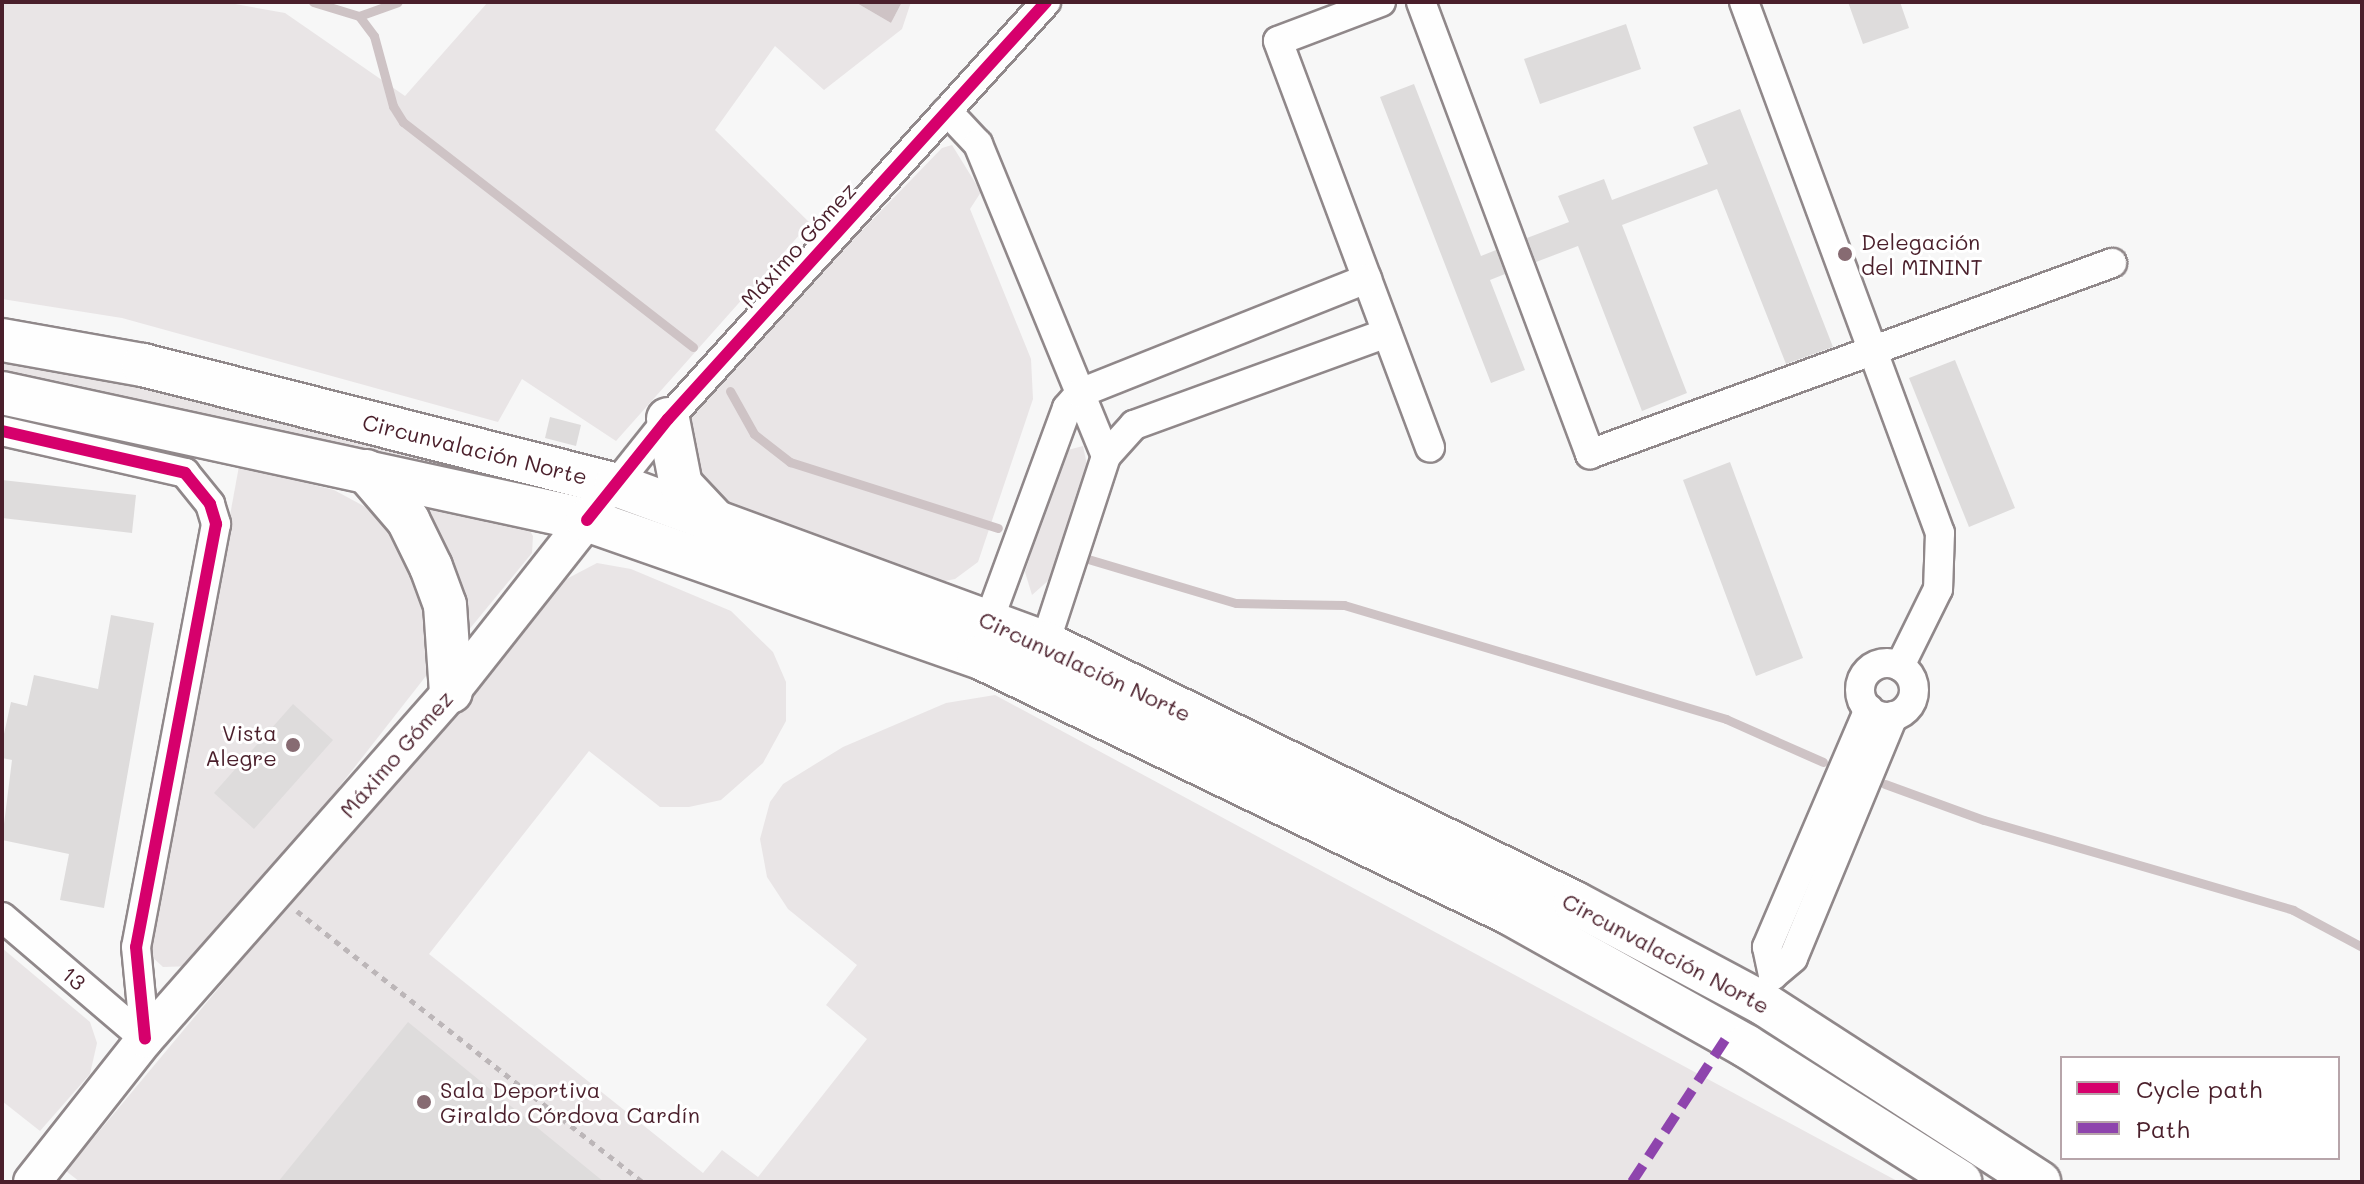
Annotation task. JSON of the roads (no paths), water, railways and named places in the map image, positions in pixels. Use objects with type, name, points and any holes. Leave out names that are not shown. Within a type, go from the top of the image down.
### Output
[{"type":"highway","name":"Circunvalación Norte","points":[[2,340],[143,365],[616,485],[713,519],[1768,990],[2039,1182]]},
{"type":"highway","name":"Circunvalación Norte","points":[[2,393],[587,520],[984,639]]},
{"type":"highway","points":[[668,419],[681,485],[713,519]]},
{"type":"highway","points":[[366,471],[408,520],[431,567],[445,605],[451,692]]},
{"type":"highway","name":"Circunvalación Norte","points":[[1039,662],[1509,913],[1746,1046],[1960,1182]]},
{"type":"highway","points":[[1746,1046],[1768,990]]},
{"type":"main road","name":"Máximo Gómez","points":[[32,1182],[145,1039],[451,692],[587,520]]},
{"type":"street","name":"Máximo Gómez","points":[[587,520],[668,419],[1046,2]]},
{"type":"street","points":[[1381,2],[1278,41],[1430,448]]},
{"type":"street","points":[[1421,2],[1590,454],[2112,263]]},
{"type":"street","points":[[1744,2],[1940,533],[1938,589],[1900,666]]},
{"type":"street","points":[[947,111],[978,144],[1106,456]]},
{"type":"street","points":[[984,639],[1067,408],[1080,393],[1367,279]]},
{"type":"street","points":[[1039,662],[1106,456],[1134,425],[1387,333]]},
{"type":"street","points":[[2,431],[185,473],[210,504],[216,524],[136,947],[145,1039]]},
{"type":"street","points":[[1768,990],[1767,947],[1881,713],[1909,706],[1914,689],[1900,666],[1883,663],[1863,678],[1861,695],[1881,713]]},
{"type":"street","name":"13","points":[[2,917],[145,1039]]},
{"type":"waterway","points":[[313,2],[359,16],[398,2]]},
{"type":"waterway","points":[[359,16],[374,36],[393,106],[403,122],[693,347]]},
{"type":"waterway","points":[[730,391],[754,434],[790,462],[998,528]]},
{"type":"waterway","points":[[1088,559],[1236,603],[1344,605],[1726,719],[1823,762]]},
{"type":"waterway","points":[[1885,784],[1984,820],[2293,910],[2362,947]]},
{"type":"place","name":"Delegación del MININT","points":[[1845,254]]},
{"type":"place","name":"Vista Alegre","points":[[293,745]]},
{"type":"place","name":"Sala Deportiva Giraldo Córdova Cardín","points":[[424,1102]]}]
